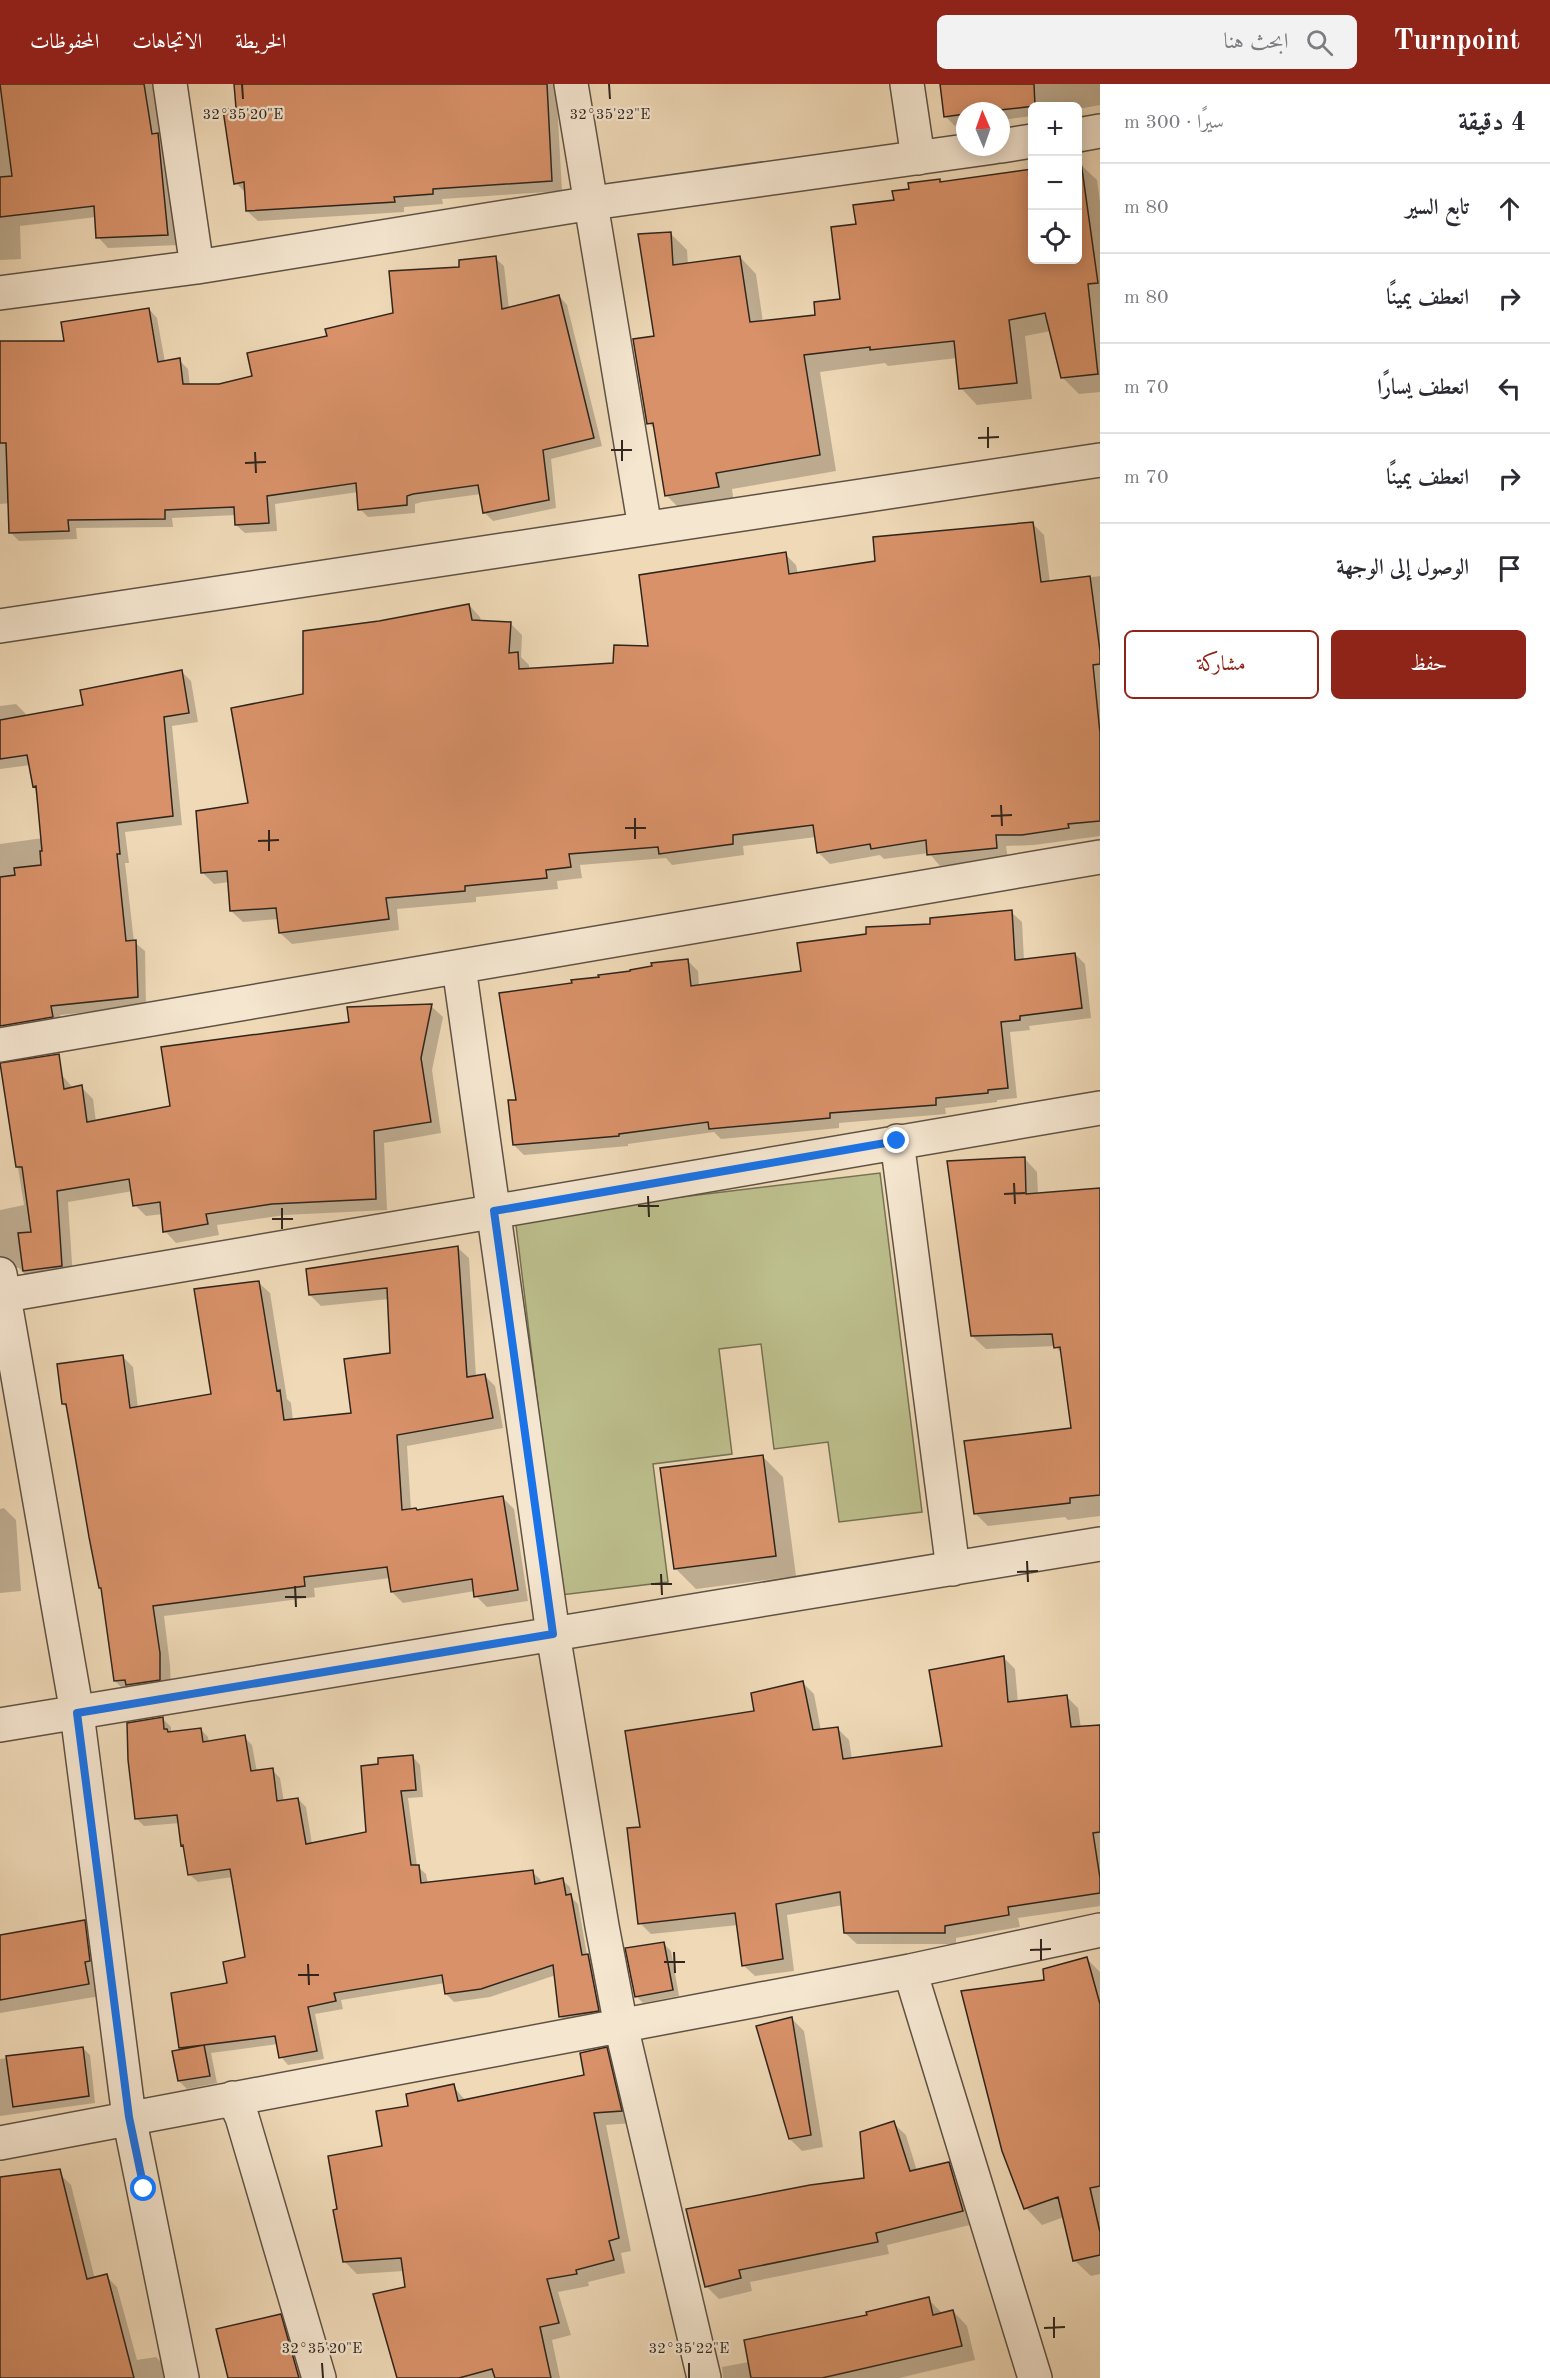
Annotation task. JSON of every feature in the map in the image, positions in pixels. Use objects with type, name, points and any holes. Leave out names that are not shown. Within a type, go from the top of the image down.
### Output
[{"type":"street","points":[[171,84],[197,267]]},
{"type":"street","points":[[571,84],[645,528]]},
{"type":"street","points":[[907,84],[918,158]]},
{"type":"street","points":[[1082,134],[1100,131]]},
{"type":"street","points":[[1010,145],[1028,142]]},
{"type":"street","points":[[0,293],[197,267],[592,203],[956,152]]},
{"type":"street","points":[[0,626],[1100,459]]},
{"type":"street","points":[[0,1045],[1100,857]]},
{"type":"street","points":[[459,967],[553,1634],[621,2026],[704,2378]]},
{"type":"street","points":[[182,2378],[129,2117],[77,1713],[1,1288],[494,1211],[1100,1108]]},
{"type":"street","points":[[897,1141],[953,1569]]},
{"type":"street","points":[[0,1725],[1100,1544]]},
{"type":"street","points":[[0,2143],[910,1971],[1100,1930]]},
{"type":"street","points":[[910,1971],[1035,2378]]},
{"type":"street","points":[[233,2098],[242,2117],[319,2378]]},
{"type":"green space","points":[[880,1173],[922,1512],[839,1522],[828,1442],[774,1449],[761,1344],[719,1349],[732,1454],[653,1464],[668,1582],[561,1595],[515,1217]]},
{"type":"building","points":[[0,84],[144,84],[152,134],[158,133],[168,235],[96,238],[94,206],[0,217],[0,177],[12,176]]},
{"type":"building","points":[[234,84],[547,84],[552,181],[433,189],[433,194],[394,197],[395,202],[246,211],[244,182],[234,184],[223,110],[236,108]]},
{"type":"building","points":[[940,84],[1034,84],[1035,102],[1028,102],[1028,107],[1010,109],[1010,102],[956,102],[956,115],[944,117]]},
{"type":"building","points":[[1082,169],[1098,283],[1088,284],[1098,374],[1061,378],[1045,313],[1009,320],[1017,383],[959,389],[954,341],[870,350],[870,347],[804,355],[820,455],[716,473],[719,487],[665,496],[653,423],[647,424],[633,339],[654,336],[638,234],[671,232],[673,265],[740,256],[750,322],[815,315],[814,302],[840,299],[831,227],[856,224],[853,205],[894,200],[892,191],[909,189],[908,183],[940,179],[940,182],[1028,170],[1028,264],[1082,264]]},
{"type":"building","points":[[496,256],[502,309],[559,295],[594,438],[543,450],[549,500],[483,513],[478,485],[413,494],[407,496],[407,505],[358,510],[356,483],[267,496],[269,523],[235,525],[234,507],[165,510],[165,519],[68,520],[69,531],[9,533],[6,443],[0,443],[0,341],[64,341],[61,322],[149,308],[158,362],[180,358],[183,384],[219,384],[252,376],[247,353],[327,336],[325,329],[393,313],[389,271],[459,267],[459,260]]},
{"type":"building","points":[[1033,522],[1041,582],[1090,576],[1100,651],[1100,664],[1093,665],[1100,733],[1100,821],[1068,824],[1069,828],[1022,835],[996,835],[997,848],[927,855],[926,840],[871,849],[870,844],[817,853],[813,825],[733,835],[733,844],[659,854],[658,847],[569,854],[571,867],[546,870],[547,878],[465,886],[465,891],[386,898],[389,919],[279,933],[276,908],[230,911],[227,871],[201,873],[196,811],[248,803],[231,708],[303,694],[303,631],[379,621],[469,604],[472,620],[511,622],[509,653],[518,652],[519,669],[613,663],[614,645],[648,646],[639,575],[786,552],[789,574],[875,561],[873,537]]},
{"type":"building","points":[[182,670],[189,713],[164,717],[173,816],[117,823],[120,854],[117,854],[126,941],[136,940],[138,997],[51,1006],[53,1017],[0,1026],[0,877],[15,875],[14,868],[41,865],[40,851],[42,851],[36,786],[33,787],[27,755],[0,759],[0,720],[83,705],[80,690]]},
{"type":"building","points":[[1012,910],[1015,960],[1075,953],[1082,1008],[1020,1016],[1020,1020],[1001,1022],[1008,1088],[988,1090],[988,1093],[936,1098],[936,1105],[830,1113],[830,1118],[709,1129],[708,1122],[619,1134],[619,1136],[513,1145],[508,1100],[516,1100],[499,993],[572,983],[571,980],[599,977],[598,975],[652,966],[651,963],[688,959],[691,986],[801,971],[797,943],[866,934],[866,927],[930,924],[930,918]]},
{"type":"building","points":[[432,1004],[421,1058],[431,1122],[374,1131],[376,1199],[272,1204],[206,1214],[208,1224],[163,1232],[160,1202],[133,1206],[129,1179],[57,1191],[62,1266],[23,1271],[18,1233],[31,1232],[22,1167],[16,1167],[0,1063],[59,1054],[64,1089],[82,1085],[87,1122],[170,1106],[161,1047],[349,1022],[347,1007]]},
{"type":"building","points":[[1025,1157],[1026,1194],[1100,1188],[1100,1495],[1070,1498],[1070,1503],[974,1514],[964,1441],[1071,1428],[1060,1347],[1054,1348],[1052,1334],[971,1336],[947,1161]]},
{"type":"building","points":[[458,1246],[467,1377],[485,1374],[493,1418],[397,1435],[402,1510],[416,1508],[417,1510],[503,1496],[518,1590],[474,1597],[472,1579],[391,1592],[387,1567],[304,1577],[305,1586],[153,1606],[160,1653],[160,1680],[126,1685],[125,1680],[114,1681],[101,1588],[99,1588],[89,1537],[66,1404],[62,1404],[57,1364],[123,1355],[130,1408],[211,1394],[194,1289],[259,1281],[284,1420],[351,1413],[344,1359],[390,1353],[387,1288],[309,1295],[306,1269]]},
{"type":"building","points":[[763,1455],[776,1556],[674,1569],[660,1468]]},
{"type":"building","points":[[1004,1656],[1008,1702],[1067,1695],[1071,1727],[1100,1725],[1100,1832],[1093,1833],[1100,1893],[1008,1907],[1009,1915],[945,1926],[945,1933],[844,1933],[840,1892],[776,1904],[783,1959],[742,1966],[735,1913],[638,1924],[627,1828],[640,1827],[625,1731],[754,1711],[751,1693],[803,1681],[813,1730],[838,1727],[843,1759],[942,1746],[929,1670]]},
{"type":"building","points":[[163,1717],[164,1729],[168,1732],[201,1728],[203,1742],[245,1735],[251,1771],[273,1768],[277,1801],[298,1798],[306,1844],[366,1832],[361,1766],[378,1764],[378,1758],[413,1755],[416,1790],[401,1791],[411,1865],[419,1865],[421,1883],[533,1870],[535,1884],[563,1878],[566,1895],[571,1894],[582,1955],[588,1954],[599,2011],[559,2017],[553,1965],[481,1989],[445,1994],[442,1975],[334,1993],[336,2001],[308,2007],[317,2051],[279,2058],[275,2036],[179,2048],[171,1993],[227,1983],[223,1962],[245,1957],[230,1869],[188,1875],[177,1815],[135,1819],[128,1760],[127,1723]]},
{"type":"building","points":[[85,1920],[90,1961],[85,1962],[89,1984],[0,2000],[0,1935]]},
{"type":"building","points":[[664,1942],[673,1990],[635,1997],[625,1948]]},
{"type":"building","points":[[1087,1957],[1100,2004],[1100,2186],[1090,2188],[1100,2232],[1100,2255],[1073,2261],[1058,2197],[1024,2209],[1002,2151],[961,1991],[1044,1980],[1043,1969]]},
{"type":"building","points":[[792,2017],[811,2135],[789,2139],[756,2026]]},
{"type":"building","points":[[204,2045],[210,2076],[178,2081],[172,2051]]},
{"type":"building","points":[[83,2047],[89,2096],[13,2107],[6,2056]]},
{"type":"building","points":[[607,2047],[622,2111],[594,2113],[619,2238],[609,2241],[614,2260],[576,2270],[577,2274],[547,2279],[559,2323],[540,2327],[551,2378],[495,2378],[492,2369],[459,2378],[397,2378],[373,2294],[405,2287],[401,2258],[343,2262],[333,2210],[337,2209],[328,2156],[382,2146],[376,2111],[408,2106],[406,2094],[454,2084],[458,2101],[584,2075],[580,2053]]},
{"type":"building","points":[[894,2121],[910,2171],[949,2162],[963,2211],[876,2233],[878,2242],[739,2270],[741,2278],[705,2287],[686,2209],[810,2185],[864,2178],[860,2132]]},
{"type":"building","points":[[60,2169],[87,2279],[107,2274],[134,2378],[0,2378],[0,2177]]},
{"type":"building","points":[[929,2297],[933,2315],[953,2310],[962,2346],[822,2378],[751,2378],[744,2340],[867,2315],[866,2312]]},
{"type":"building","points":[[281,2314],[299,2378],[228,2378],[216,2329]]},
{"type":"route","points":[[144,2189],[129,2117],[77,1713],[553,1634],[494,1211],[897,1141]]}]
